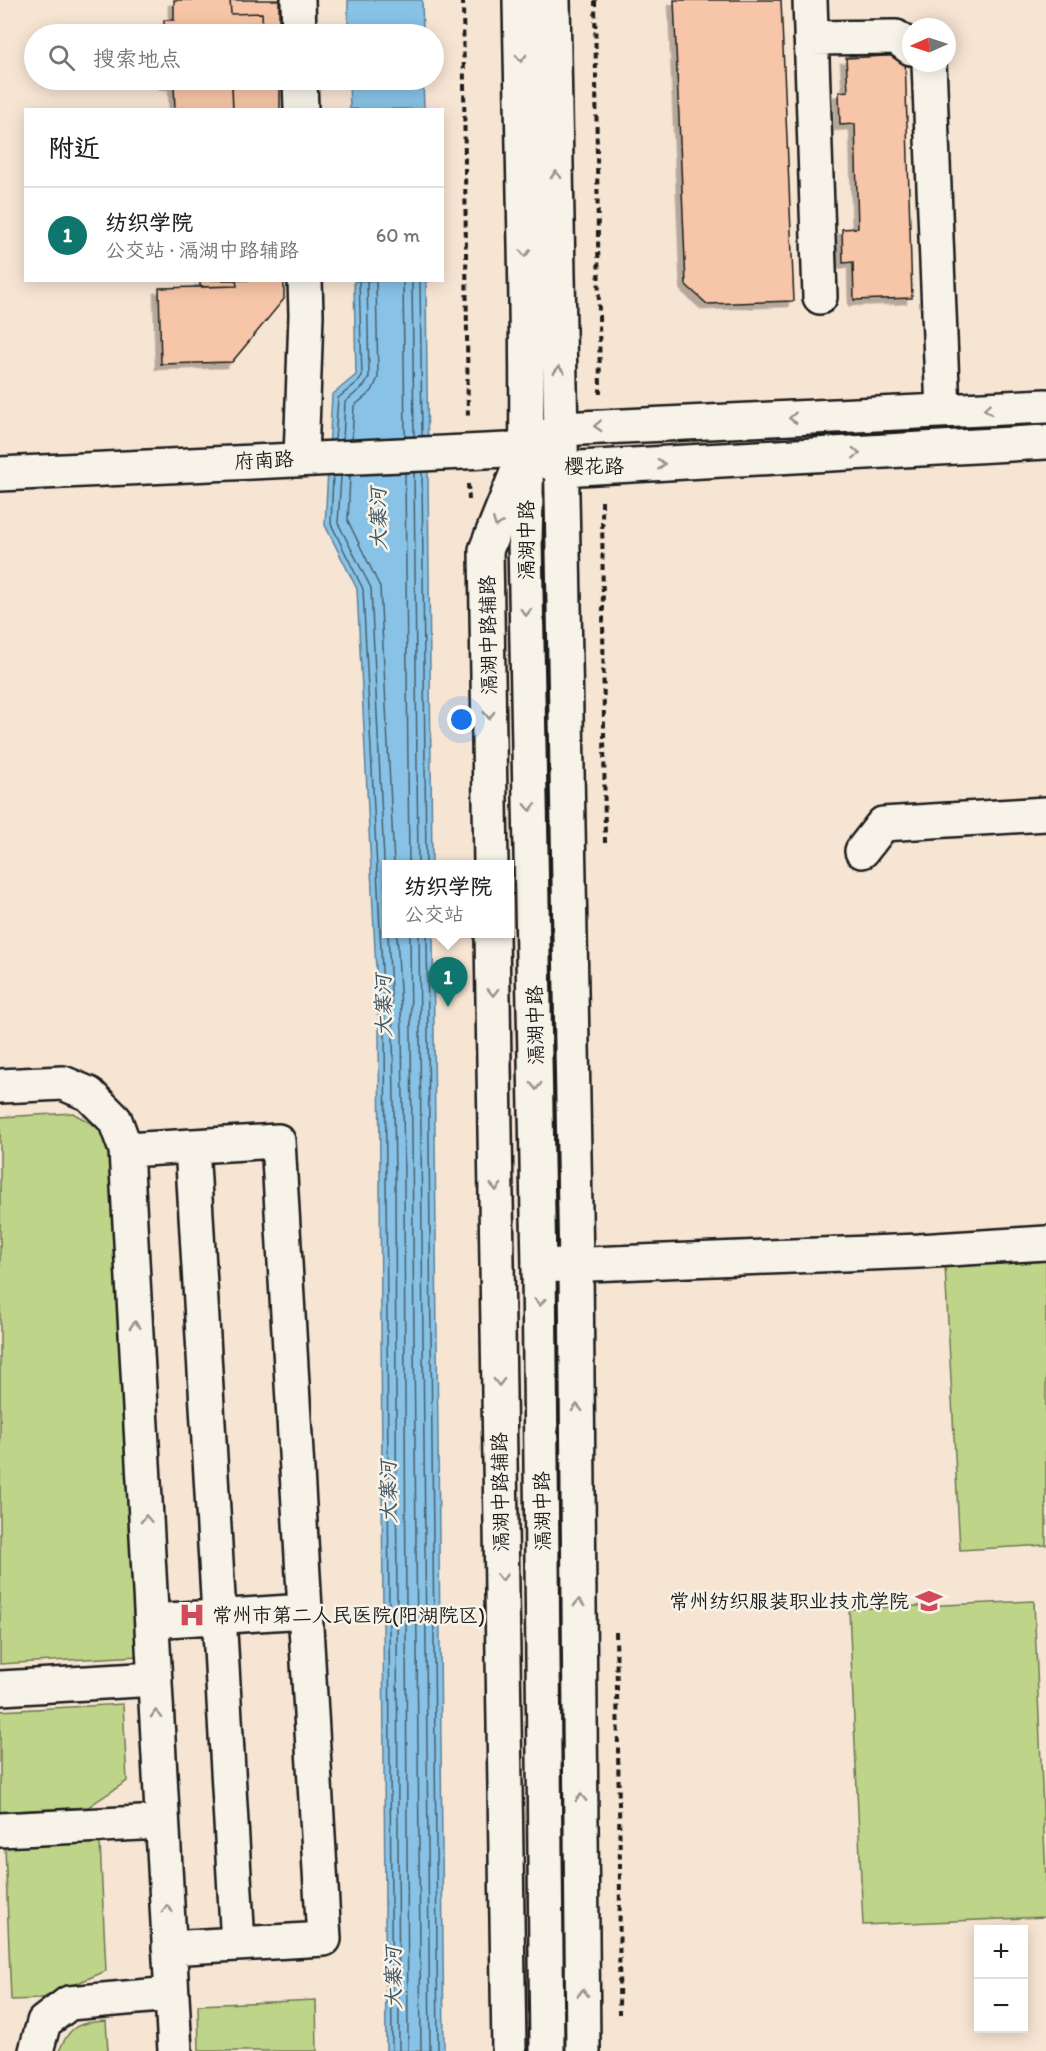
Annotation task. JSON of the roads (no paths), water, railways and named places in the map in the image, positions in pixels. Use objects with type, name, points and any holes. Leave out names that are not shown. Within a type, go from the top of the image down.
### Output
[{"type":"main road","points":[[298,0],[299,24]]},
{"type":"main road","name":"滆湖中路","points":[[520,0],[527,449],[525,552],[539,1266],[547,2051]]},
{"type":"main road","name":"滆湖中路","points":[[553,0],[576,1265],[583,2051]]},
{"type":"main road","points":[[810,0],[819,297]]},
{"type":"main road","points":[[811,38],[896,37],[902,41]]},
{"type":"main road","points":[[929,72],[943,411]]},
{"type":"main road","points":[[300,90],[301,108]]},
{"type":"main road","points":[[305,282],[309,458]]},
{"type":"main road","name":"樱花路","points":[[1046,406],[560,429],[527,449],[561,469],[1046,442]]},
{"type":"main road","name":"府南路","points":[[0,474],[527,449]]},
{"type":"main road","name":"滆湖中路辅路","points":[[491,860],[486,550],[527,449]]},
{"type":"main road","points":[[862,851],[883,824],[1046,814]]},
{"type":"main road","name":"滆湖中路辅路","points":[[492,938],[510,2051]]},
{"type":"main road","points":[[0,1086],[63,1083],[89,1094],[115,1120],[126,1150],[175,2051]]},
{"type":"main road","points":[[126,1150],[278,1141],[324,1939],[169,1948]]},
{"type":"main road","points":[[192,1146],[238,1944]]},
{"type":"main road","points":[[539,1266],[1046,1243]]},
{"type":"main road","points":[[152,1621],[305,1611]]},
{"type":"main road","points":[[1,1688],[155,1679]]},
{"type":"main road","points":[[0,1830],[162,1822]]},
{"type":"main road","points":[[36,2051],[44,2022],[69,2003],[172,1994]]},
{"type":"water","points":[[348,0],[422,0],[423,24],[348,24]]},
{"type":"water","points":[[349,90],[423,90],[424,108],[350,108]]},
{"type":"water","name":"大寨河","points":[[354,282],[426,282],[432,860],[382,860],[382,938],[433,938],[444,2051],[386,2051],[379,1030],[357,589],[325,525],[332,395],[356,375]]},
{"type":"place","name":"纺织学院","points":[[448,1007]]},
{"type":"place","name":"常州纺织服装职业技术学院","points":[[929,1601]]},
{"type":"place","name":"常州市第二人民医院(阳湖院区)","points":[[192,1615]]}]
